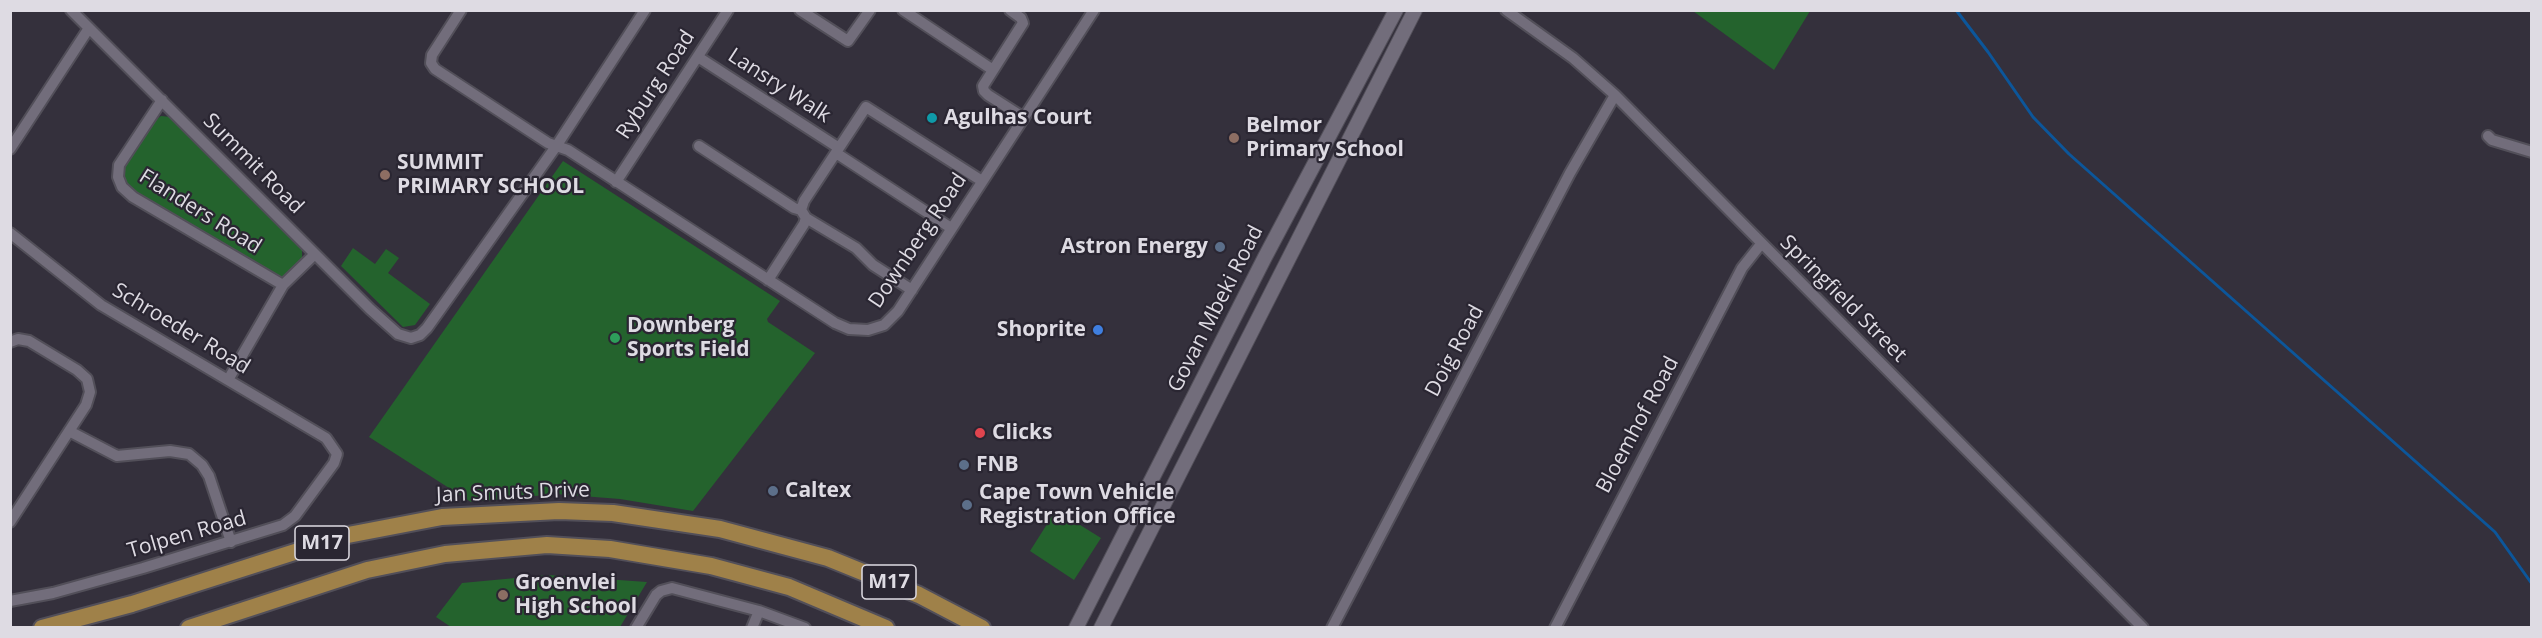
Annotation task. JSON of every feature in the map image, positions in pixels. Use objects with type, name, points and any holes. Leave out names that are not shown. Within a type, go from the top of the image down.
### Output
[{"type":"main road","name":"Govan Mbeki Road","points":[[1076,627],[1265,257],[1396,10]]},
{"type":"main road","name":"Govan Mbeki Road","points":[[1101,627],[1415,10]]},
{"type":"main road","name":"Jan Smuts Drive","points":[[42,627],[132,604],[348,535],[442,517],[559,511],[624,514],[720,529],[828,558],[919,595],[981,627]]},
{"type":"main road","name":"M17","points":[[189,627],[367,570],[446,554],[547,545],[610,549],[711,566],[789,587],[886,627]]},
{"type":"street","name":"Summit Road","points":[[71,10],[315,254],[393,330],[402,336],[411,338],[420,335],[427,328],[557,146]]},
{"type":"street","name":"Downberg Road","points":[[461,10],[432,55],[432,66],[548,143],[568,150],[835,323],[849,329],[859,330],[884,325],[898,311],[1094,10]]},
{"type":"street","points":[[557,146],[645,10]]},
{"type":"street","name":"Ryburg Road","points":[[616,182],[729,10]]},
{"type":"street","points":[[800,10],[848,41],[870,10]]},
{"type":"street","points":[[1010,10],[1023,22],[983,86],[984,91],[1024,118]]},
{"type":"street","name":"Springfield Street","points":[[1506,10],[1573,58],[1615,96],[2143,627]]},
{"type":"street","points":[[910,12],[993,70]]},
{"type":"street","points":[[10,149],[89,28]]},
{"type":"street","name":"Lansry Walk","points":[[698,57],[951,228]]},
{"type":"street","name":"Doig Road","points":[[1332,627],[1570,173],[1615,96]]},
{"type":"street","name":"Flanders Road","points":[[162,100],[119,165],[118,177],[122,187],[133,197],[283,285]]},
{"type":"street","name":"Lansry Walk","points":[[768,280],[804,224],[804,201],[866,107],[982,181]]},
{"type":"street","points":[[2488,136],[2492,140],[2532,152]]},
{"type":"street","points":[[699,146],[856,248],[873,265],[912,290]]},
{"type":"street","name":"Schroeder Road","points":[[10,233],[100,305],[326,438],[336,451]]},
{"type":"street","name":"Bloemhof Road","points":[[1555,627],[1742,268],[1761,244]]},
{"type":"street","points":[[228,380],[283,285],[315,254]]},
{"type":"street","points":[[10,342],[18,339],[29,341],[87,379],[89,397],[10,522]]},
{"type":"street","points":[[69,431],[117,456],[179,451],[198,460],[209,477],[231,542]]},
{"type":"street","name":"Tolpen Road","points":[[10,600],[53,593],[284,525],[292,520],[334,463],[336,451]]},
{"type":"street","points":[[636,627],[656,595],[667,589],[678,589],[759,611],[804,627]]},
{"type":"street","points":[[752,627],[759,611]]},
{"type":"green space","points":[[1693,11],[1810,11],[1774,70]]},
{"type":"green space","points":[[161,116],[171,117],[302,248],[302,261],[285,277],[278,277],[128,188],[122,177],[124,168],[153,122]]},
{"type":"green space","name":"Downberg Sports Field","points":[[563,161],[780,301],[767,319],[768,322],[815,353],[693,511],[620,499],[556,494],[471,502],[369,437]]},
{"type":"green space","points":[[353,248],[375,264],[386,249],[399,258],[388,273],[430,304],[415,325],[403,327],[341,266]]},
{"type":"green space","points":[[1056,510],[1101,538],[1074,580],[1030,551]]},
{"type":"green space","points":[[548,575],[647,582],[620,627],[451,627],[436,617],[462,583]]},
{"type":"waterway","points":[[1956,10],[2033,117],[2069,154],[2495,532],[2532,584]]},
{"type":"place","name":"Agulhas Court","points":[[932,118]]},
{"type":"place","name":"Belmor Primary School","points":[[1234,138]]},
{"type":"place","name":"SUMMIT PRIMARY SCHOOL","points":[[385,175]]},
{"type":"place","name":"Astron Energy","points":[[1220,247]]},
{"type":"place","name":"Shoprite","points":[[1098,330]]},
{"type":"place","name":"Downberg Sports Field","points":[[615,338]]},
{"type":"place","name":"Clicks","points":[[980,433]]},
{"type":"place","name":"FNB","points":[[964,465]]},
{"type":"place","name":"Caltex","points":[[773,491]]},
{"type":"place","name":"Cape Town Vehicle Registration Office","points":[[967,505]]},
{"type":"place","name":"Groenvlei High School","points":[[503,595]]}]
